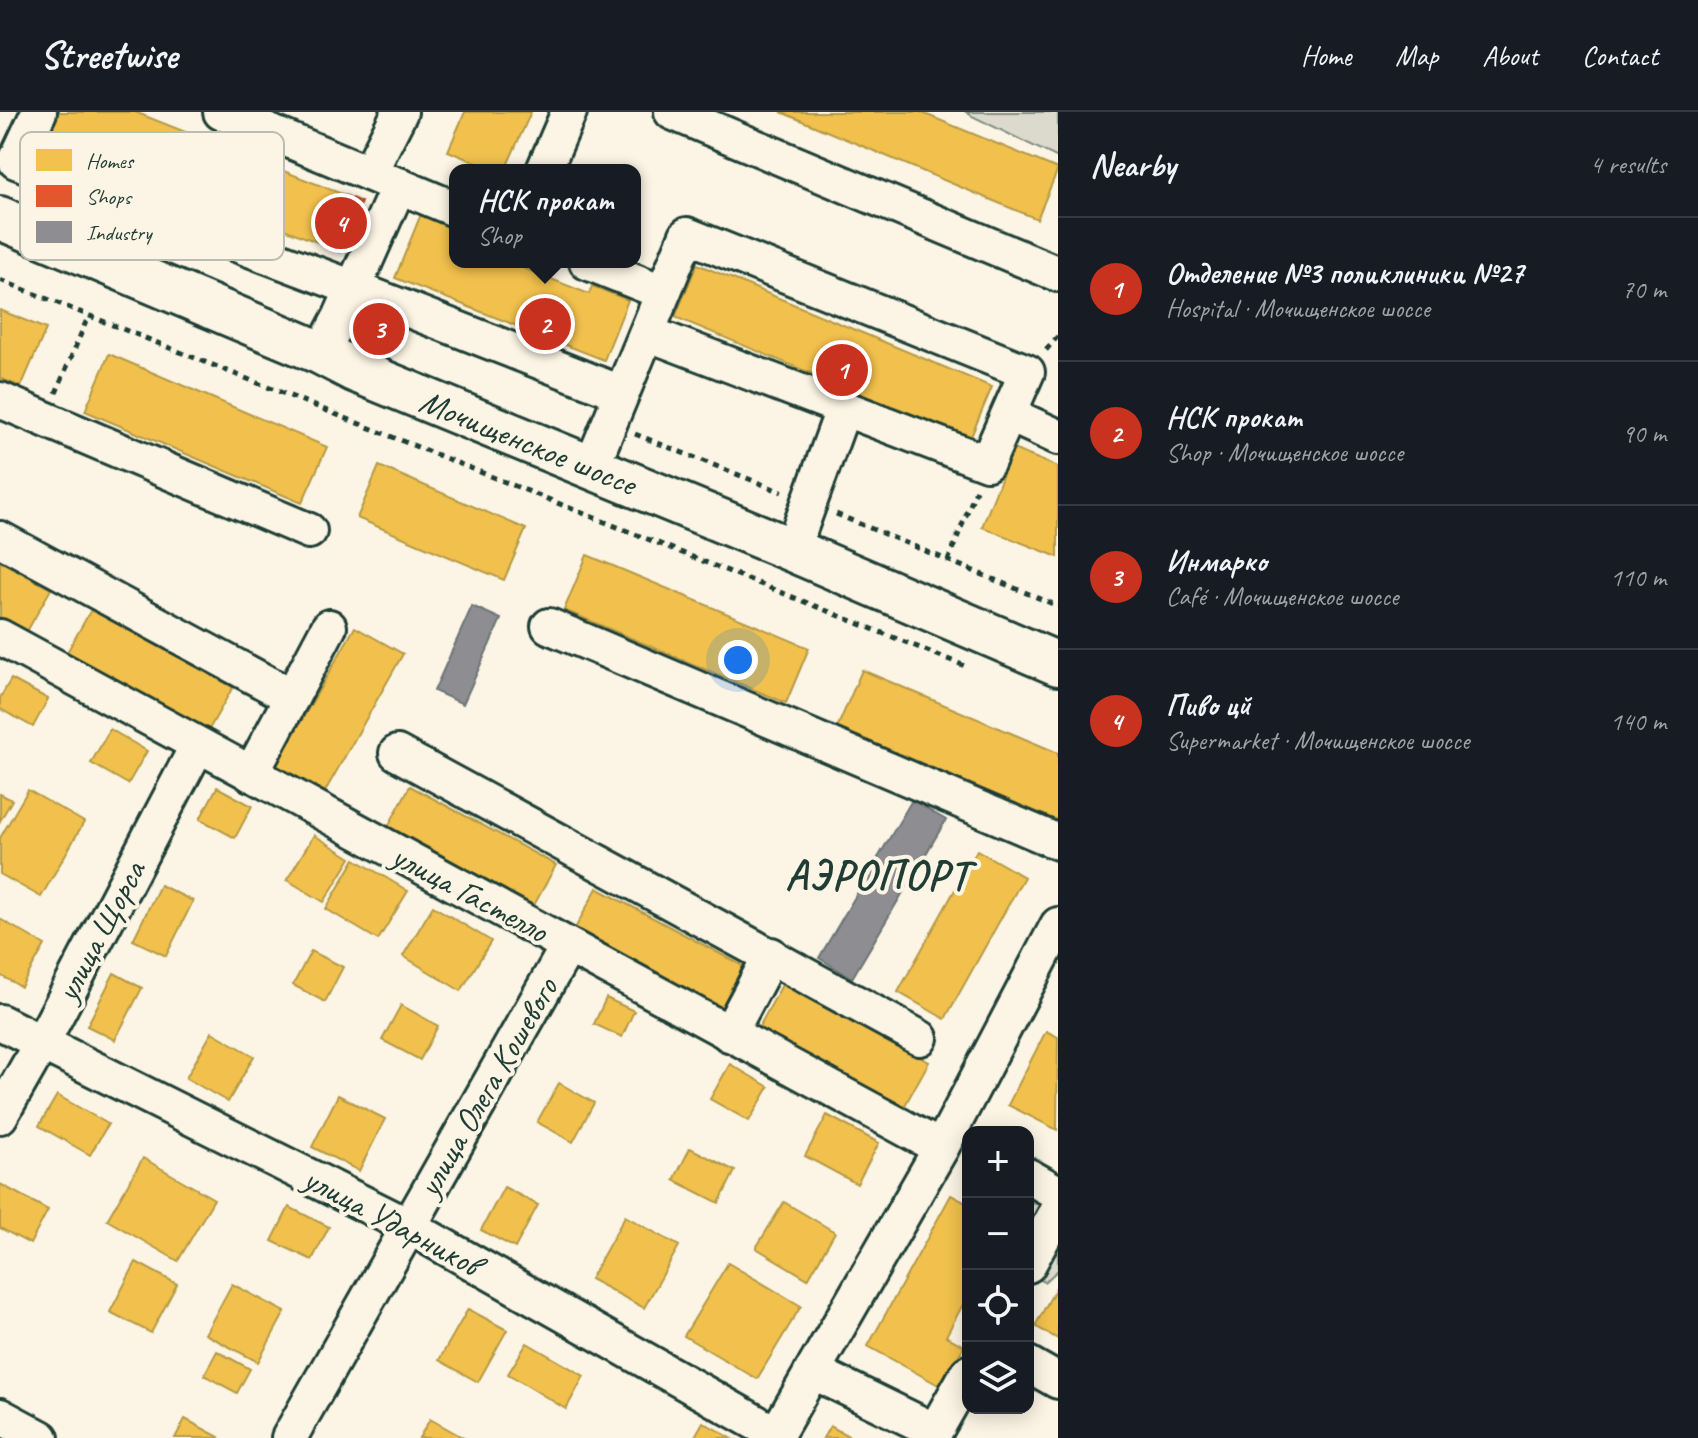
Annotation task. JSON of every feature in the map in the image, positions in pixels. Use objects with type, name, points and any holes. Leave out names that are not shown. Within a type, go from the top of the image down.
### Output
[{"type":"main road","name":"Мочищенское шоссе","points":[[0,218],[20,226]]},
{"type":"main road","name":"Мочищенское шоссе","points":[[100,260],[321,353],[354,370],[792,550],[1058,664]]},
{"type":"street","points":[[30,132],[39,112]]},
{"type":"street","points":[[221,112],[270,132]]},
{"type":"street","points":[[321,353],[353,288],[400,112]]},
{"type":"street","points":[[547,164],[569,112]]},
{"type":"street","points":[[672,112],[1058,274]]},
{"type":"street","points":[[284,138],[449,206]]},
{"type":"street","points":[[591,468],[687,235],[1027,372],[987,463],[647,333]]},
{"type":"street","points":[[279,260],[621,393]]},
{"type":"street","points":[[602,268],[662,292]]},
{"type":"street","points":[[0,400],[309,531]]},
{"type":"street","points":[[792,550],[844,407]]},
{"type":"street","points":[[1010,415],[1058,437]]},
{"type":"street","points":[[0,539],[292,697]]},
{"type":"street","points":[[549,626],[1058,842]]},
{"type":"street","points":[[251,774],[329,627]]},
{"type":"street","name":"улица Гастелло","points":[[0,637],[729,1034],[953,1141]]},
{"type":"street","name":"улица Щорса","points":[[0,1116],[198,745]]},
{"type":"street","points":[[397,753],[920,1038]]},
{"type":"street","points":[[775,1436],[953,1141],[1058,925]]},
{"type":"street","name":"улица Олега Кошевого","points":[[289,1438],[568,946]]},
{"type":"street","points":[[729,1034],[771,955]]},
{"type":"street","name":"улица Ударников","points":[[0,1022],[408,1226],[775,1436]]},
{"type":"street","points":[[1034,1179],[1058,1193]]},
{"type":"street","points":[[1034,1254],[1058,1210]]},
{"type":"street","points":[[1034,1367],[1058,1381]]},
{"type":"street","points":[[812,1371],[933,1434],[962,1383]]},
{"type":"street","points":[[0,1416],[41,1438]]},
{"type":"path","points":[[0,280],[971,668]]},
{"type":"path","points":[[45,419],[88,317]]},
{"type":"path","points":[[948,561],[987,463]]},
{"type":"shaded area","points":[[966,112],[1058,112],[1058,158],[972,116]]},
{"type":"shaded area","points":[[1046,1195],[1058,1202],[1058,1270],[1045,1282],[1034,1277],[1034,1202]]},
{"type":"building: Homes","points":[[56,112],[135,112],[185,132],[48,132]]},
{"type":"building: Homes","points":[[465,112],[531,112],[508,164],[479,164],[448,151]]},
{"type":"building: Homes","points":[[781,112],[920,112],[1058,169],[1037,219]]},
{"type":"building: Homes","points":[[284,171],[342,194],[322,244],[284,229]]},
{"type":"building: Homes","points":[[421,214],[449,226],[449,268],[523,268],[589,294],[592,286],[628,300],[604,360],[395,278]]},
{"type":"building: Homes","points":[[697,264],[992,387],[970,439],[675,317]]},
{"type":"building: Homes","points":[[0,310],[46,329],[21,387],[0,378]]},
{"type":"building: Homes","points":[[109,354],[327,447],[302,503],[85,411]]},
{"type":"building: Homes","points":[[1013,449],[1058,467],[1058,557],[982,527]]},
{"type":"building: Homes","points":[[379,466],[526,529],[504,580],[357,518]]},
{"type":"building: Homes","points":[[587,555],[809,648],[786,703],[564,610]]},
{"type":"building: Homes","points":[[0,561],[51,589],[25,635],[0,621]]},
{"type":"building: Homes","points":[[92,608],[233,687],[207,733],[66,654]]},
{"type":"building: Homes","points":[[355,627],[403,654],[323,795],[275,767]]},
{"type":"building: Homes","points":[[862,670],[1058,753],[1056,820],[837,728]]},
{"type":"building: Homes","points":[[11,679],[48,699],[33,727],[0,709],[0,698]]},
{"type":"building: Homes","points":[[110,729],[147,751],[128,784],[91,763]]},
{"type":"building: Homes","points":[[410,786],[556,865],[531,911],[385,832]]},
{"type":"building: Homes","points":[[217,787],[252,806],[235,838],[200,819]]},
{"type":"building: Homes","points":[[28,790],[84,822],[41,897],[0,874],[0,838]]},
{"type":"building: Homes","points":[[0,794],[12,800],[0,821]]},
{"type":"building: Homes","points":[[314,835],[351,858],[324,902],[287,880]]},
{"type":"building: Homes","points":[[977,850],[1024,877],[945,1019],[898,992]]},
{"type":"building: Homes","points":[[355,859],[408,891],[378,940],[326,909]]},
{"type":"building: Homes","points":[[160,885],[193,901],[166,956],[133,940]]},
{"type":"building: Homes","points":[[597,888],[743,966],[719,1012],[572,934]]},
{"type":"building: Homes","points":[[433,906],[491,941],[461,991],[403,956]]},
{"type":"building: Homes","points":[[0,919],[45,945],[21,987],[0,975]]},
{"type":"building: Homes","points":[[311,951],[343,967],[325,1002],[293,985]]},
{"type":"building: Homes","points":[[114,973],[142,988],[115,1040],[87,1026]]},
{"type":"building: Homes","points":[[783,983],[929,1062],[904,1107],[758,1029]]},
{"type":"building: Homes","points":[[606,998],[634,1011],[622,1037],[594,1024]]},
{"type":"building: Homes","points":[[401,1005],[438,1026],[420,1060],[382,1040]]},
{"type":"building: Homes","points":[[1046,1031],[1058,1037],[1057,1130],[1008,1105]]},
{"type":"building: Homes","points":[[212,1032],[254,1056],[228,1102],[186,1078]]},
{"type":"building: Homes","points":[[730,1064],[769,1087],[749,1121],[710,1099]]},
{"type":"building: Homes","points":[[559,1083],[594,1103],[573,1142],[537,1122]]},
{"type":"building: Homes","points":[[57,1095],[108,1124],[90,1155],[39,1126]]},
{"type":"building: Homes","points":[[338,1095],[385,1119],[359,1171],[312,1147]]},
{"type":"building: Homes","points":[[827,1115],[879,1143],[857,1184],[805,1156]]},
{"type":"building: Homes","points":[[690,1148],[735,1171],[719,1203],[674,1180]]},
{"type":"building: Homes","points":[[143,1158],[214,1199],[178,1261],[107,1220]]},
{"type":"building: Homes","points":[[0,1184],[48,1210],[30,1244],[0,1228]]},
{"type":"building: Homes","points":[[504,1187],[538,1205],[515,1248],[481,1230]]},
{"type":"building: Homes","points":[[951,1195],[962,1201],[962,1306],[946,1336],[962,1345],[962,1350],[942,1387],[868,1346]]},
{"type":"building: Homes","points":[[784,1202],[835,1232],[808,1279],[756,1248]]},
{"type":"building: Homes","points":[[289,1207],[329,1227],[312,1260],[272,1241]]},
{"type":"building: Homes","points":[[625,1216],[679,1246],[644,1308],[590,1279]]},
{"type":"building: Homes","points":[[136,1262],[177,1284],[151,1333],[110,1312]]},
{"type":"building: Homes","points":[[728,1263],[801,1306],[757,1379],[684,1336]]},
{"type":"building: Homes","points":[[232,1284],[285,1312],[258,1362],[205,1334]]},
{"type":"building: Homes","points":[[1058,1284],[1058,1339],[1035,1326]]},
{"type":"building: Homes","points":[[468,1309],[507,1330],[478,1382],[439,1360]]},
{"type":"building: Homes","points":[[527,1343],[584,1376],[566,1409],[508,1374]]},
{"type":"building: Homes","points":[[217,1351],[250,1369],[237,1393],[204,1375]]},
{"type":"building: Homes","points":[[185,1419],[219,1437],[175,1438]]},
{"type":"building: Homes","points":[[430,1419],[464,1438],[419,1438]]},
{"type":"building: Homes","points":[[703,1422],[731,1438],[694,1438]]},
{"type":"building: Homes","points":[[830,1426],[852,1438],[823,1438]]},
{"type":"building: Shops","points":[[342,194],[361,202],[340,252],[322,244]]},
{"type":"building: Industry","points":[[472,606],[501,619],[463,704],[434,691]]},
{"type":"building: Industry","points":[[912,800],[946,820],[852,978],[819,958]]},
{"type":"place","name":"Пиво цй","points":[[341,223]]},
{"type":"place","name":"НСК прокат","points":[[545,324]]},
{"type":"place","name":"Инмарко","points":[[379,329]]},
{"type":"place","name":"Отделение №3 поликлиники №27","points":[[842,370]]},
{"type":"district","name":"АЭРОПОРТ","points":[[878,875]]}]
